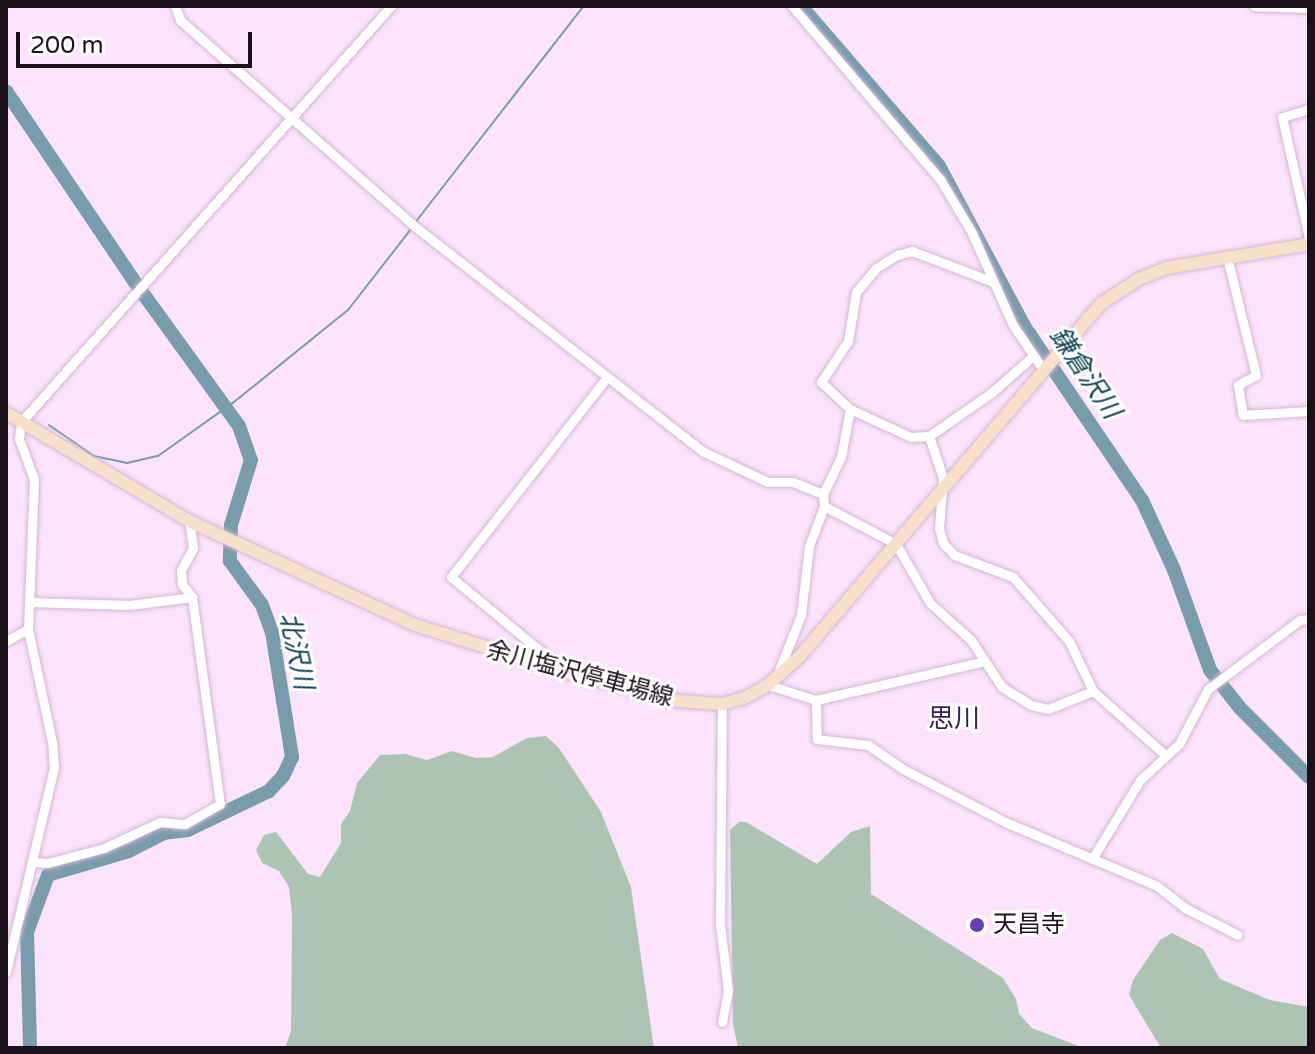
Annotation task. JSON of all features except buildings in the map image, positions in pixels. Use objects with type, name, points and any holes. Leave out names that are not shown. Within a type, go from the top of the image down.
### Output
[{"type":"main road","name":"余川塩沢停車場線","points":[[6,413],[189,521],[442,636],[678,701],[722,704],[744,698],[772,681],[800,656],[1102,303],[1139,279],[1166,268],[1309,241]]},
{"type":"street","points":[[175,6],[180,20],[413,225],[702,451],[768,482],[793,482],[823,494]]},
{"type":"street","points":[[6,972],[54,768],[52,742],[28,629],[34,479],[19,439],[21,422],[391,6]]},
{"type":"street","points":[[792,6],[940,179],[972,233],[991,281],[1032,357],[1044,371]]},
{"type":"street","points":[[1254,6],[1309,8]]},
{"type":"street","points":[[1309,109],[1282,117],[1309,241]]},
{"type":"street","points":[[991,281],[912,251],[897,255],[876,268],[856,292],[848,341],[821,382],[850,409],[911,437],[929,436],[991,393],[1032,357]]},
{"type":"street","points":[[1227,257],[1256,375],[1238,385],[1243,415],[1309,411]]},
{"type":"street","points":[[566,672],[451,577],[607,377]]},
{"type":"street","points":[[850,409],[841,457],[823,494],[824,506],[809,546],[801,615],[772,681],[816,700],[985,661]]},
{"type":"street","points":[[929,436],[943,478],[939,528],[943,543],[954,555],[1013,577],[1069,641],[1093,691],[1165,755]]},
{"type":"street","points":[[824,506],[896,544],[930,603],[971,640],[1002,687],[1031,705],[1048,709],[1093,691]]},
{"type":"street","points":[[33,862],[48,863],[104,848],[160,822],[185,824],[220,804],[192,597],[182,584],[181,570],[193,548],[189,521]]},
{"type":"street","points":[[30,602],[129,605],[192,597]]},
{"type":"street","points":[[1092,859],[1140,780],[1179,744],[1208,689],[1300,620],[1309,619]]},
{"type":"street","points":[[6,641],[28,629]]},
{"type":"street","points":[[816,700],[817,739],[868,745],[903,769],[1005,822],[1157,886],[1185,908],[1238,935]]},
{"type":"street","points":[[722,704],[720,924],[728,991],[722,1006],[722,1022]]},
{"type":"green space","points":[[546,736],[559,748],[601,812],[631,887],[654,1048],[285,1048],[291,1031],[292,916],[289,887],[279,871],[262,863],[256,850],[264,835],[276,832],[308,874],[320,877],[341,843],[341,824],[350,811],[357,783],[380,755],[405,754],[427,760],[452,751],[476,758],[493,757],[527,738]]},
{"type":"green space","points":[[739,822],[746,822],[817,864],[851,832],[870,826],[871,894],[1003,978],[1016,999],[1019,1014],[1032,1028],[1084,1048],[738,1048],[733,1024],[730,830]]},
{"type":"green space","points":[[1172,933],[1203,949],[1220,979],[1270,1000],[1309,1007],[1309,1048],[1161,1048],[1129,995],[1133,980],[1160,940]]},
{"type":"waterway","points":[[414,224],[584,6]]},
{"type":"waterway","name":"鎌倉沢川","points":[[801,6],[939,166],[1024,326],[1142,500],[1174,570],[1210,670],[1240,708],[1309,777]]},
{"type":"waterway","name":"北沢川","points":[[6,91],[134,281],[239,426],[251,460],[231,525],[230,561],[262,605],[272,632],[292,757],[283,776],[269,791],[188,830],[164,833],[129,851],[48,875],[27,932],[30,1048]]},
{"type":"waterway","points":[[49,425],[94,456],[127,463],[158,456],[234,402],[348,310],[411,229]]},
{"type":"place","name":"天昌寺","points":[[977,925]]},
{"type":"district","name":"思川","points":[[954,719]]}]
